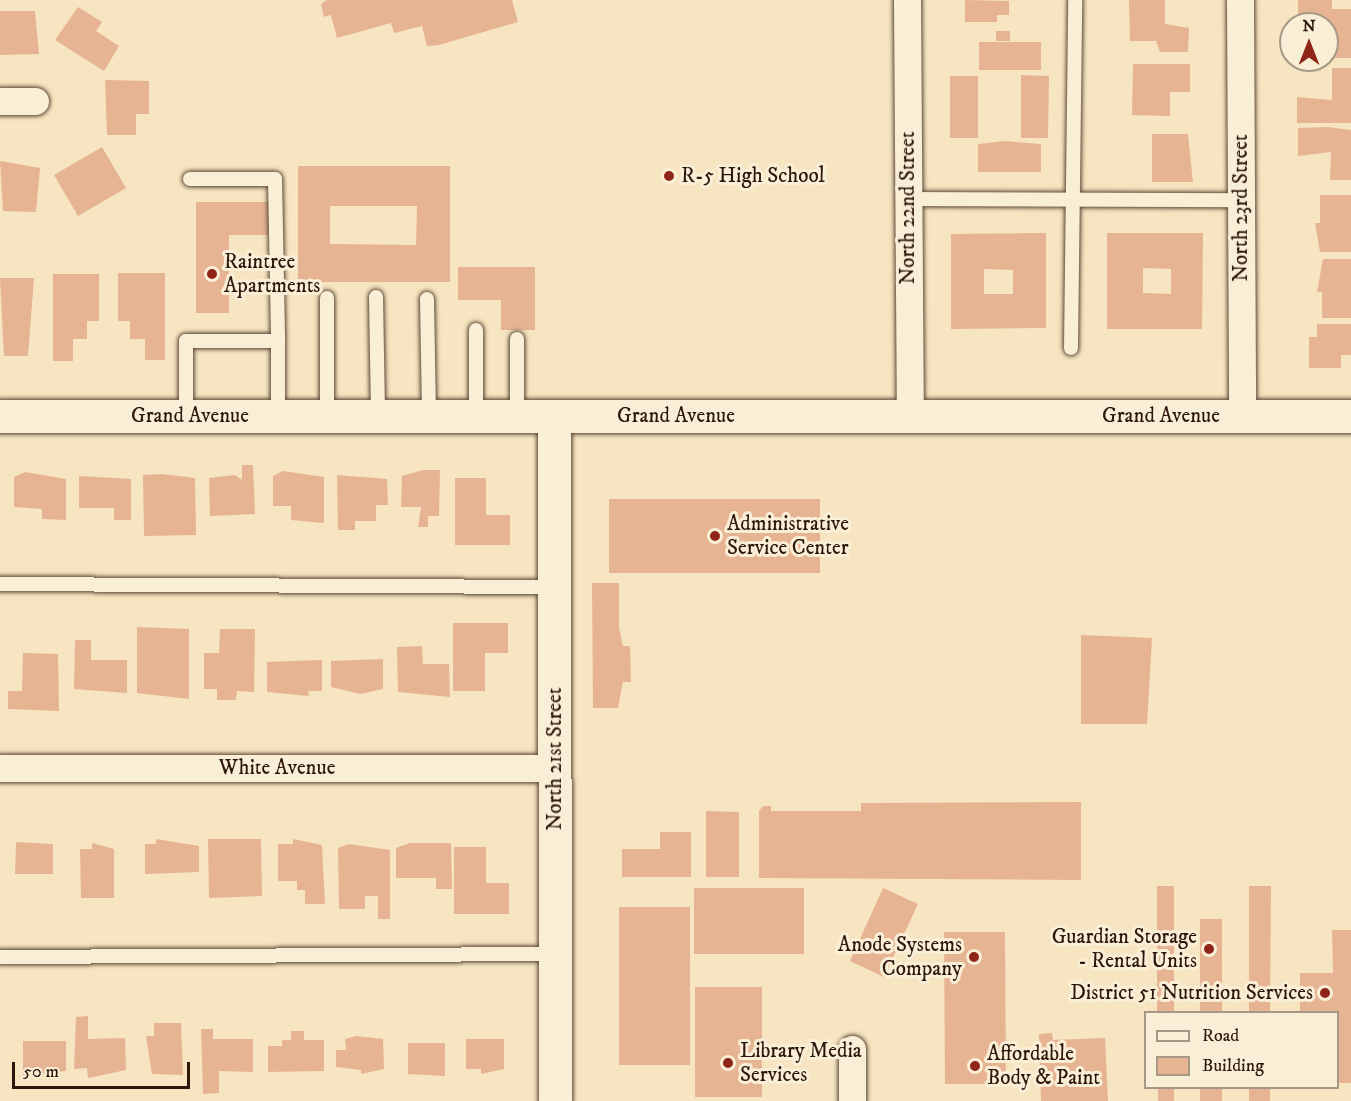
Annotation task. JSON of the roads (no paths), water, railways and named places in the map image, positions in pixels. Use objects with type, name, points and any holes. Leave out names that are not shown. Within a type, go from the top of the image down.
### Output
[{"type":"street","name":"North 22nd Street","points":[[907,0],[910,416]]},
{"type":"street","name":"North 23rd Street","points":[[1240,0],[1242,416]]},
{"type":"street","points":[[0,101],[35,101]]},
{"type":"street","name":"Grand Avenue","points":[[0,416],[1351,416]]},
{"type":"street","name":"North 21st Street","points":[[554,416],[555,1101]]},
{"type":"street","name":"White Avenue","points":[[0,768],[555,768]]},
{"type":"street","points":[[852,1049],[852,1101]]},
{"type":"lane","points":[[1071,348],[1075,0]]},
{"type":"lane","points":[[190,179],[275,179],[278,416]]},
{"type":"lane","points":[[908,199],[1241,200]]},
{"type":"lane","points":[[376,297],[378,416]]},
{"type":"lane","points":[[327,298],[327,416]]},
{"type":"lane","points":[[427,299],[429,416]]},
{"type":"lane","points":[[476,330],[476,416]]},
{"type":"lane","points":[[517,339],[517,416]]},
{"type":"lane","points":[[186,416],[186,341],[278,341]]},
{"type":"lane","points":[[0,584],[554,587]]},
{"type":"lane","points":[[0,957],[555,954]]},
{"type":"place","name":"R-5 High School","points":[[669,176]]},
{"type":"place","name":"Raintree Apartments","points":[[212,274]]},
{"type":"place","name":"Administrative Service Center","points":[[715,536]]},
{"type":"place","name":"Guardian Storage - Rental Units","points":[[1209,949]]},
{"type":"place","name":"Anode Systems Company","points":[[974,957]]},
{"type":"place","name":"District 51 Nutrition Services","points":[[1325,993]]},
{"type":"place","name":"Library Media Services","points":[[728,1063]]},
{"type":"place","name":"Affordable Body & Paint","points":[[975,1066]]}]
